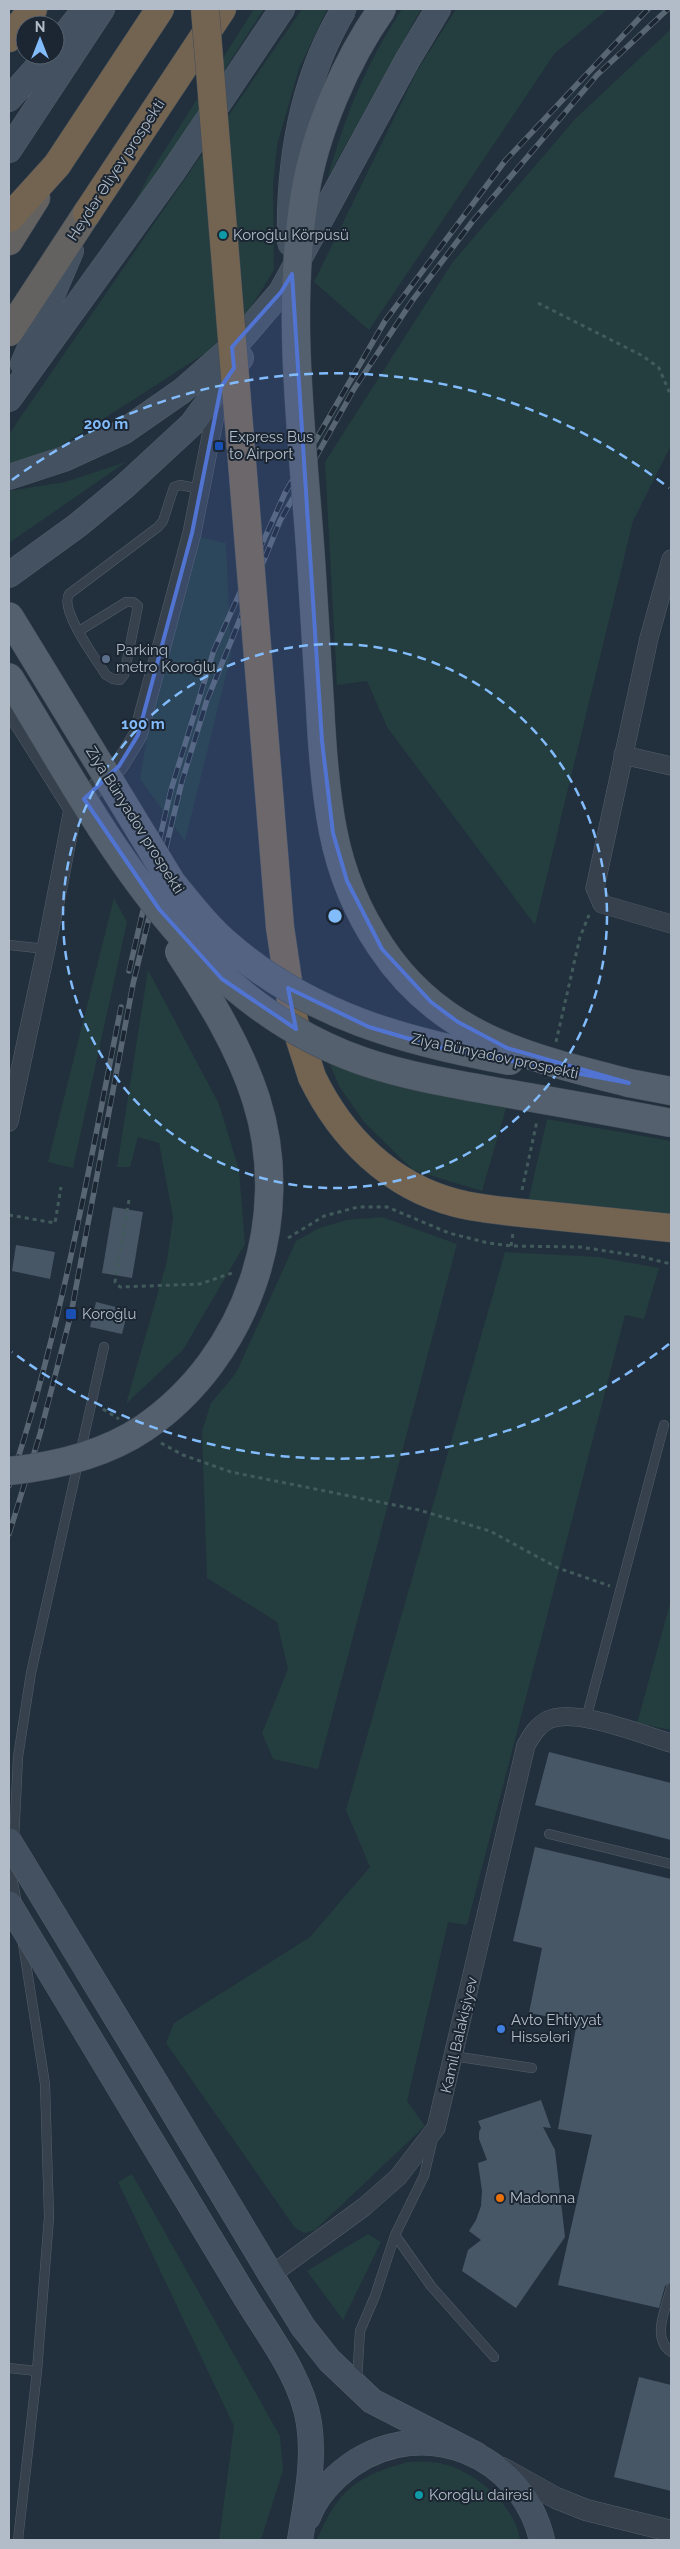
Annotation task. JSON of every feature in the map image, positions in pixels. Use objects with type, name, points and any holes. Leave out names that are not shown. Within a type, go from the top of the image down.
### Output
[{"type":"highway","points":[[9,38],[33,9]]},
{"type":"highway","points":[[9,241],[160,9]]},
{"type":"highway","points":[[205,9],[280,928],[294,1021],[312,1077],[321,1095],[348,1135],[375,1162],[428,1194],[479,1208],[671,1228]]},
{"type":"highway","name":"Heydər Əliyev prospekti","points":[[9,332],[222,9]]},
{"type":"highway","points":[[9,218],[57,165]]},
{"type":"main road","points":[[65,34],[85,9]]},
{"type":"main road","points":[[9,150],[102,9]]},
{"type":"main road","points":[[9,399],[172,173],[282,9]]},
{"type":"main road","points":[[344,9],[323,51],[299,123],[292,164],[289,200],[290,250],[328,800],[333,833],[347,881],[363,918],[382,949],[402,974],[431,1002],[481,1037],[507,1048],[555,1064],[629,1083]]},
{"type":"main road","points":[[296,329],[300,224],[314,156],[351,60],[382,9]]},
{"type":"main road","points":[[9,575],[78,525],[125,486],[192,424],[221,387],[255,338],[408,59],[438,9]]},
{"type":"main road","points":[[9,99],[39,65]]},
{"type":"main road","points":[[9,399],[87,213]]},
{"type":"main road","points":[[9,477],[95,446],[149,416],[182,391],[240,340],[281,292]]},
{"type":"main road","name":"Ziya Bünyadov prospekti","points":[[9,616],[172,883],[197,914],[227,944],[253,965],[330,1012],[369,1027],[437,1047],[671,1091]]},
{"type":"main road","name":"Ziya Bünyadov prospekti","points":[[9,676],[119,855],[184,941],[222,979],[270,1014],[316,1040],[361,1060],[409,1074],[671,1123]]},
{"type":"main road","points":[[9,1471],[74,1461],[115,1444],[144,1428],[166,1411],[215,1360],[231,1336],[254,1280],[263,1244],[268,1206],[269,1176],[264,1136],[256,1100],[241,1062],[216,1010],[119,855]]},
{"type":"main road","points":[[9,1841],[271,2275],[315,2343],[357,2389],[393,2414],[477,2455],[503,2472],[524,2495],[538,2522],[542,2540]]},
{"type":"main road","points":[[9,1904],[278,2351],[304,2402],[309,2424],[311,2451],[309,2480],[300,2540]]},
{"type":"main road","points":[[300,2540],[312,2507],[335,2477],[366,2455],[403,2443],[441,2443],[477,2455]]},
{"type":"street","points":[[9,1122],[46,949],[72,809],[119,766],[138,735],[174,607],[201,488],[221,387]]},
{"type":"street","points":[[671,559],[658,600],[595,878],[597,896],[602,904],[612,909],[671,924]]},
{"type":"street","points":[[9,707],[72,809]]},
{"type":"street","points":[[623,755],[671,766]]},
{"type":"street","name":"Kamil Balakişiyev","points":[[271,2275],[364,2207],[398,2177],[436,2128],[526,1745],[537,1727],[550,1719],[565,1716],[586,1719]]},
{"type":"street","points":[[586,1719],[671,1743]]},
{"type":"street","points":[[477,2455],[556,2498],[586,2510],[671,2531]]},
{"type":"lane","points":[[79,631],[126,602],[133,602],[138,606],[124,675],[120,680],[106,675],[79,631],[66,606],[65,599],[69,594],[158,527],[163,521],[174,487],[180,485],[201,488]]},
{"type":"lane","points":[[9,945],[46,949]]},
{"type":"lane","points":[[18,2540],[37,2371],[46,2277],[49,2218],[45,2084],[13,1882],[18,1757],[31,1673],[104,1347]]},
{"type":"lane","points":[[586,1719],[664,1425]]},
{"type":"lane","points":[[549,1834],[671,1864]]},
{"type":"lane","points":[[453,2056],[532,2068]]},
{"type":"lane","points":[[357,2389],[360,2332],[375,2296],[395,2235],[424,2176],[436,2128]]},
{"type":"lane","points":[[395,2235],[431,2286],[494,2356]]},
{"type":"lane","points":[[671,2288],[660,2341],[671,2352]]},
{"type":"lane","points":[[9,2368],[37,2371]]},
{"type":"path","points":[[538,303],[643,356],[659,368],[671,396]]},
{"type":"path","points":[[9,1215],[56,1223],[62,1187]]},
{"type":"path","points":[[117,1275],[129,1200]]},
{"type":"path","points":[[387,1206],[458,1236],[488,1243],[511,1246],[580,1247],[639,1256],[671,1264]]},
{"type":"path","points":[[92,1403],[125,1422]]},
{"type":"path","points":[[158,1441],[183,1455],[231,1472],[419,1510],[490,1530],[558,1568],[620,1589]]},
{"type":"highlighted area","points":[[292,274],[322,741],[333,833],[347,881],[382,949],[431,1002],[458,1022],[507,1048],[629,1083],[437,1047],[369,1027],[288,988],[296,1029],[222,979],[159,909],[84,799],[119,766],[138,735],[192,533],[221,387],[234,368],[232,347],[281,292]]},
{"type":"green space","points":[[254,9],[264,9],[120,231],[149,175]]},
{"type":"green space","points":[[302,9],[327,9],[299,69],[277,145],[273,186],[274,270],[250,309],[207,352],[59,447],[9,466],[9,434]]},
{"type":"green space","points":[[402,9],[421,9],[328,177],[342,131],[358,90],[378,49]]},
{"type":"green space","points":[[456,9],[608,9],[555,53],[369,330],[314,282],[417,71]]},
{"type":"green space","points":[[671,29],[671,445],[633,521],[535,925],[387,727],[367,681],[337,685],[325,462],[452,263],[575,119]]},
{"type":"green space","points":[[126,462],[9,543],[9,491],[65,482]]},
{"type":"green space","points":[[199,537],[226,543],[231,655],[185,841],[140,779],[148,732]]},
{"type":"green space","points":[[114,898],[127,922],[73,1168],[48,1162]]},
{"type":"green space","points":[[148,970],[219,1104],[239,1170],[245,1244],[183,1350],[126,1404],[167,1261],[173,1217],[159,1143],[138,1137],[130,1167],[117,1167]]},
{"type":"green space","points":[[328,1060],[507,1105],[482,1191],[413,1170],[364,1122],[339,1086]]},
{"type":"green space","points":[[547,1119],[671,1141],[671,1216],[528,1202]]},
{"type":"green space","points":[[382,1217],[457,1244],[318,1769],[273,1759],[262,1733],[288,1669],[277,1622],[207,1578],[202,1431],[211,1403],[236,1373],[296,1241],[319,1228],[347,1220]]},
{"type":"green space","points":[[505,1252],[598,1257],[659,1268],[644,1319],[625,1315],[467,1925],[448,1922],[407,2101],[425,2126],[315,2230],[304,2233],[295,2228],[166,2043],[174,2023],[310,1937],[370,1867],[346,1810]]},
{"type":"green space","points":[[671,1600],[671,1730],[637,1723]]},
{"type":"green space","points":[[132,2174],[280,2436],[283,2470],[261,2540],[219,2540],[234,2426],[118,2182]]},
{"type":"green space","points":[[368,2234],[381,2242],[343,2320],[307,2271]]},
{"type":"green space","name":"Koroğlu dairəsi","points":[[408,2462],[443,2464],[468,2474],[480,2482],[492,2492],[511,2515],[517,2527],[520,2540],[317,2540],[332,2509],[351,2488],[375,2473]]},
{"type":"building","points":[[113,1207],[143,1212],[132,1278],[102,1273]]},
{"type":"building","points":[[16,1245],[55,1252],[50,1279],[12,1271]]},
{"type":"building","points":[[96,1302],[128,1310],[122,1334],[90,1327]]},
{"type":"building","points":[[549,1752],[671,1783],[671,1840],[535,1805]]},
{"type":"building","points":[[535,1847],[671,1879],[671,2282],[665,2286],[659,2308],[558,2285],[592,2135],[558,2129],[577,2022],[529,2013],[542,1948],[513,1941]]},
{"type":"building","points":[[541,2100],[551,2128],[543,2127],[555,2150],[565,2237],[516,2308],[462,2271],[468,2250],[481,2240],[469,2231],[476,2220],[481,2206],[482,2191],[478,2163],[487,2160],[479,2139],[481,2128],[478,2121]]},
{"type":"building","points":[[639,2377],[671,2385],[671,2491],[614,2477]]},
{"type":"railway","points":[[129,971],[171,790],[214,650],[285,493],[385,321],[505,161],[648,9]]},
{"type":"railway","points":[[9,1534],[40,1434],[71,1314],[133,984],[182,781],[207,700],[280,521],[354,389],[412,301],[472,222],[597,75],[668,9]]},
{"type":"railway","points":[[9,1486],[44,1368],[59,1309],[121,1007]]},
{"type":"place","name":"Koroğlu Körpüsü","points":[[223,235]]},
{"type":"place","name":"Express Bus to Airport","points":[[219,446]]},
{"type":"place","name":"Parkinq metro Koroğlu","points":[[106,659]]},
{"type":"place","name":"Koroğlu","points":[[71,1314]]},
{"type":"place","name":"Avto Ehtiyyat Hissәlәri","points":[[501,2029]]},
{"type":"place","name":"Madonna","points":[[500,2198]]},
{"type":"place","name":"Koroğlu dairəsi","points":[[419,2495]]}]
